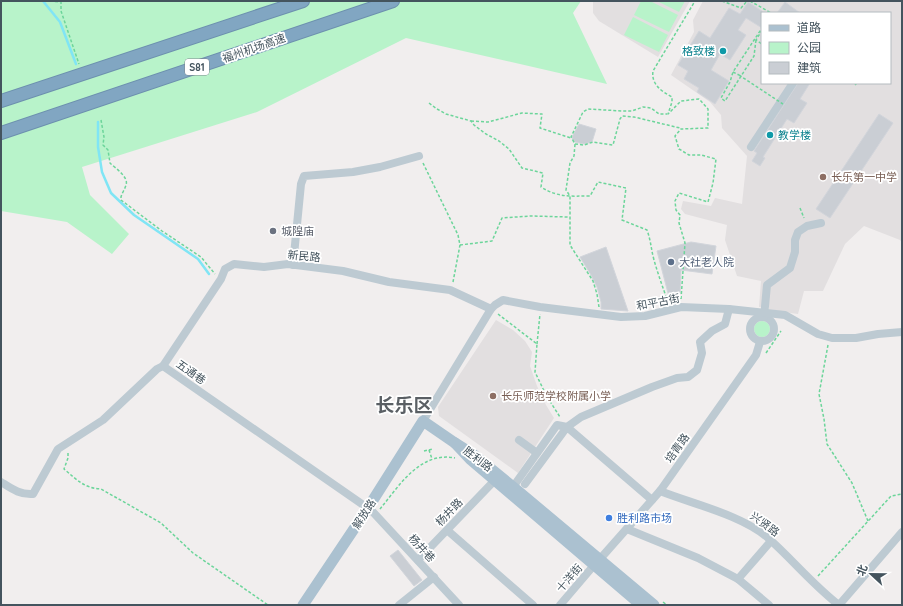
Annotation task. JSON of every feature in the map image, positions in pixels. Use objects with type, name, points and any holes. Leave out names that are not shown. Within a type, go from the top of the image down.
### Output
[{"type":"highway","points":[[1,101],[303,1]]},
{"type":"highway","name":"福州机场高速","points":[[1,133],[393,1]]},
{"type":"main road","points":[[423,421],[454,443]]},
{"type":"main road","name":"解放路","points":[[309,604],[372,512],[423,421]]},
{"type":"main road","name":"胜利路","points":[[454,443],[470,460],[597,561],[658,602]]},
{"type":"main road","name":"胜利路","points":[[454,443],[474,455],[513,487],[597,561],[641,605]]},
{"type":"street","points":[[751,147],[792,84]]},
{"type":"street","points":[[293,264],[301,184],[304,176],[353,172],[380,167],[419,156]]},
{"type":"street","points":[[764,315],[767,285],[790,268],[798,232],[807,226],[821,223]]},
{"type":"street","name":"新民路","points":[[163,366],[221,279],[225,269],[234,264],[264,267],[293,264],[343,271],[389,282],[450,290],[491,309]]},
{"type":"street","name":"和平古街","points":[[491,309],[503,300],[540,307],[599,315],[633,317],[645,316],[681,307],[730,309],[764,315],[785,315],[818,334],[830,337]]},
{"type":"street","points":[[423,421],[491,309]]},
{"type":"street","points":[[525,484],[567,427],[581,417],[652,387],[677,378],[688,377],[697,370],[702,353],[700,342],[712,331],[725,324],[730,309]]},
{"type":"street","points":[[764,315],[773,324],[774,331],[773,335],[767,340],[760,342],[752,338],[749,327],[753,320],[764,315]]},
{"type":"street","points":[[830,337],[856,338],[902,332]]},
{"type":"street","name":"培青路","points":[[597,561],[660,491],[756,355],[760,342]]},
{"type":"street","name":"五通巷","points":[[1,482],[18,493],[33,494],[58,448],[103,420],[157,369],[163,366],[372,512]]},
{"type":"street","points":[[513,487],[557,425],[567,427],[652,500]]},
{"type":"street","points":[[519,440],[537,453]]},
{"type":"street","name":"杨井路","points":[[418,560],[495,480]]},
{"type":"street","name":"兴贤路","points":[[660,491],[742,521],[771,541],[822,591],[839,605]]},
{"type":"street","name":"杨井巷","points":[[372,512],[460,605]]},
{"type":"street","points":[[627,529],[698,558],[738,579],[769,605]]},
{"type":"street","points":[[447,530],[533,605]]},
{"type":"street","points":[[839,605],[902,532]]},
{"type":"street","points":[[738,579],[771,541]]},
{"type":"street","name":"十洋街","points":[[560,605],[597,561]]},
{"type":"street","points":[[399,605],[434,577]]},
{"type":"path","points":[[50,1],[60,2],[66,29],[80,66]]},
{"type":"path","points":[[668,114],[672,102],[672,96],[660,90],[652,75],[695,1]]},
{"type":"path","points":[[722,1],[741,8],[747,1]]},
{"type":"path","points":[[750,1],[769,12]]},
{"type":"path","points":[[761,30],[733,72],[730,82],[721,98],[726,101],[754,56],[756,40],[761,31]]},
{"type":"path","points":[[756,40],[761,43]]},
{"type":"path","points":[[733,72],[784,104]]},
{"type":"path","points":[[571,138],[583,112],[588,108],[632,111],[643,107],[651,108],[659,114],[668,114],[681,101],[699,99],[708,109],[708,128],[681,129],[634,117],[622,116],[613,145],[593,142],[584,145],[575,144]]},
{"type":"path","points":[[429,102],[446,114],[471,121],[488,122],[522,113],[542,114],[540,128],[571,138],[575,144],[566,190],[570,196],[570,245],[593,281],[597,294],[599,315]]},
{"type":"path","points":[[101,120],[104,137],[103,145],[108,150],[110,163],[121,172],[126,180],[127,184],[121,200],[162,231],[201,257],[211,271],[221,279]]},
{"type":"path","points":[[471,121],[486,134],[510,149],[522,168],[543,173],[541,187],[550,192],[563,196],[590,196],[598,182],[626,188],[622,220],[647,230],[651,241],[654,262],[670,310]]},
{"type":"path","points":[[681,129],[676,136],[679,149],[688,155],[701,155],[716,159],[713,183],[708,202],[679,193],[675,201],[676,210],[680,215],[679,222],[685,243],[681,307]]},
{"type":"path","points":[[419,156],[455,228],[460,245],[456,271],[450,290]]},
{"type":"path","points":[[800,208],[807,226]]},
{"type":"path","points":[[460,245],[492,240],[502,218],[530,216],[570,217]]},
{"type":"path","points":[[540,307],[536,372],[546,395],[567,427]]},
{"type":"path","points":[[491,309],[537,344]]},
{"type":"path","points":[[762,357],[781,331]]},
{"type":"path","points":[[830,337],[819,394],[827,444],[852,483],[868,521]]},
{"type":"path","points":[[67,443],[68,458],[64,470],[78,481],[91,488],[101,489],[161,523],[193,553],[268,605]]},
{"type":"path","points":[[424,451],[433,448]]},
{"type":"path","points":[[429,450],[432,460]]},
{"type":"path","points":[[372,512],[410,473],[424,462],[448,456],[458,458]]},
{"type":"path","points":[[813,582],[891,496],[902,494]]},
{"type":"path","points":[[658,602],[667,605]]},
{"type":"shaded area","points":[[593,1],[690,1],[658,57],[599,21],[593,13]]},
{"type":"shaded area","name":"长乐第一中学","points":[[703,1],[902,1],[902,243],[900,240],[864,226],[845,244],[823,291],[804,291],[798,314],[769,310],[769,306],[759,307],[761,281],[737,276],[725,240],[727,225],[685,214],[681,209],[683,201],[711,206],[715,198],[742,204],[747,156],[722,128],[721,115],[710,102],[671,75],[694,32],[693,20]]},
{"type":"shaded area","name":"长乐师范学校附属小学","points":[[496,320],[513,330],[525,341],[532,352],[530,366],[537,386],[554,418],[518,473],[439,416],[438,407]]},
{"type":"green space","points":[[1,1],[581,1],[573,13],[607,84],[406,38],[257,112],[82,167],[90,195],[129,234],[112,254],[67,222],[1,211]]},
{"type":"green space","points":[[641,1],[650,1],[678,15],[669,32],[634,15]]},
{"type":"green space","points":[[657,1],[685,1],[679,12]]},
{"type":"green space","points":[[633,17],[668,35],[659,52],[624,35]]},
{"type":"green space","points":[[759,321],[765,321],[770,326],[768,335],[765,337],[759,337],[754,332],[754,326]]},
{"type":"building","name":"格致楼","points":[[748,2],[762,11],[761,27],[746,18],[738,30],[746,35],[730,60],[720,54],[711,70],[729,81],[715,104],[697,92],[699,88],[684,79],[688,71],[678,65],[699,31],[710,38],[729,8],[740,14]]},
{"type":"building","points":[[785,2],[799,12],[778,12]]},
{"type":"building","name":"教学楼","points":[[797,84],[809,84],[800,99],[807,103],[794,123],[787,119],[763,157],[765,158],[760,166],[752,161],[757,153],[754,151]]},
{"type":"building","points":[[879,114],[893,123],[830,218],[816,209]]},
{"type":"building","points":[[579,124],[596,129],[592,142],[584,144],[573,140],[572,137]]},
{"type":"building","points":[[691,242],[716,246],[712,274],[681,270],[680,294],[669,297],[657,251]]},
{"type":"building","points":[[606,247],[628,311],[601,309],[601,302],[597,287],[580,257]]},
{"type":"building","points":[[398,550],[422,580],[414,586],[390,556]]},
{"type":"waterway","points":[[43,1],[60,22],[76,64]]},
{"type":"waterway","points":[[98,122],[98,147],[102,172],[111,193],[134,215],[198,259],[209,274]]},
{"type":"place","name":"格致楼","points":[[723,51]]},
{"type":"place","name":"教学楼","points":[[770,135]]},
{"type":"place","name":"长乐第一中学","points":[[823,177]]},
{"type":"place","name":"城隍庙","points":[[273,231]]},
{"type":"place","name":"大社老人院","points":[[671,262]]},
{"type":"place","name":"长乐师范学校附属小学","points":[[493,396]]},
{"type":"place","name":"胜利路市场","points":[[609,518]]},
{"type":"district","name":"长乐区","points":[[404,405]]}]
